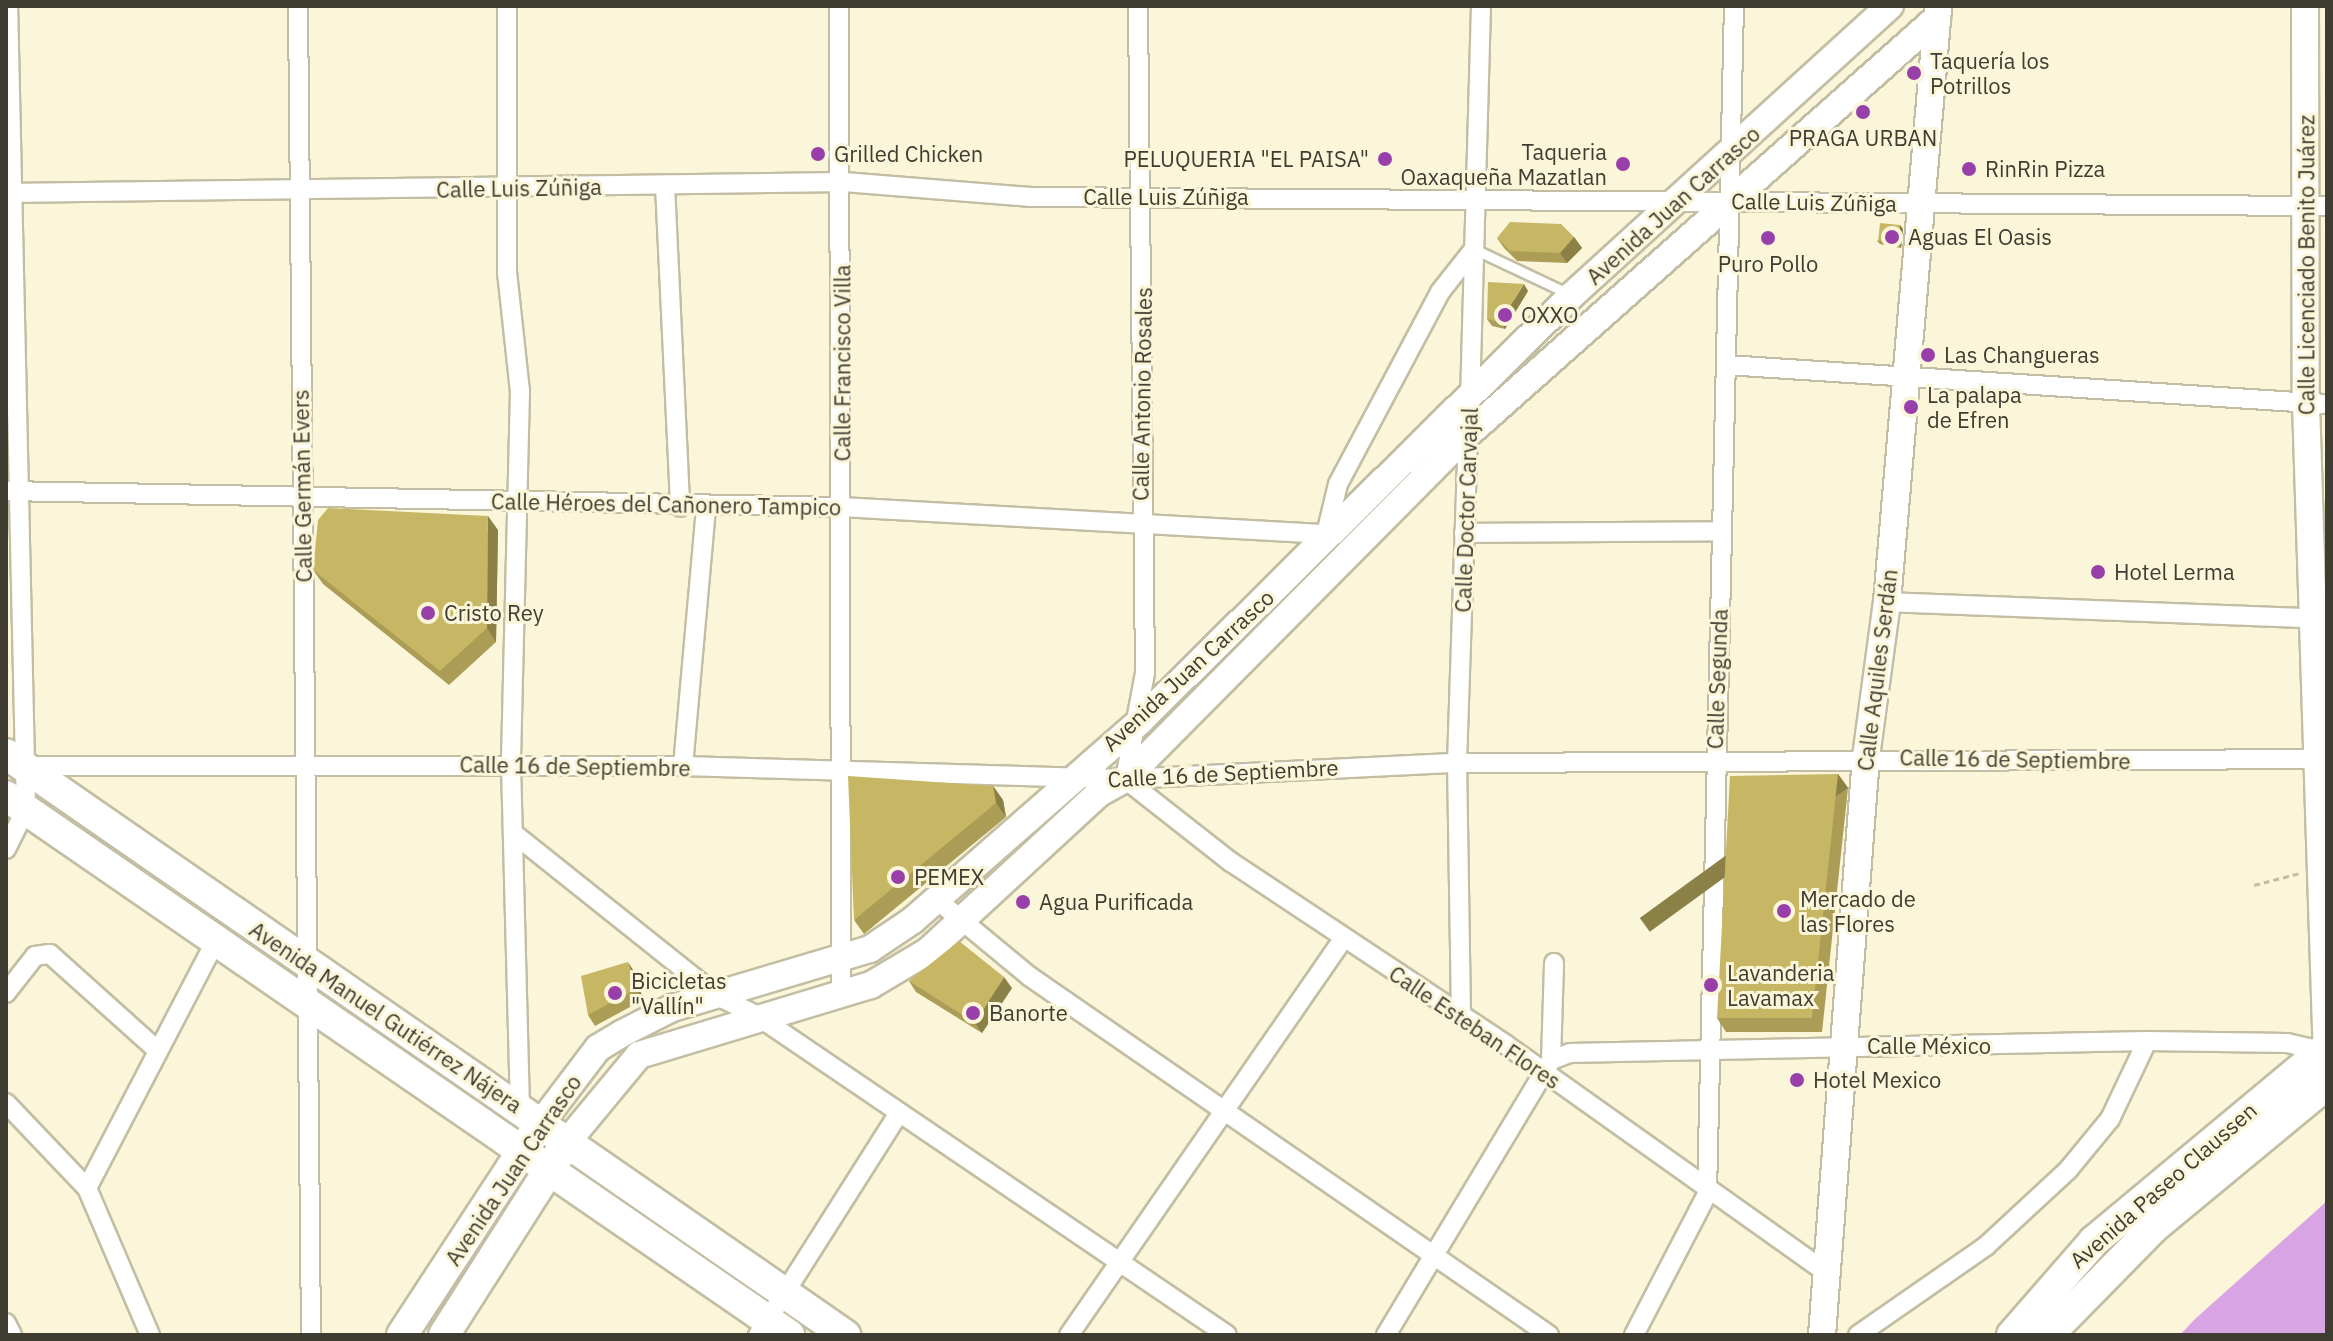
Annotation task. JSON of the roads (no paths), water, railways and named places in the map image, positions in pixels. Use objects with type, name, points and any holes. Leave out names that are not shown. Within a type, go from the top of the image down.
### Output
[{"type":"main road","name":"Avenida Manuel Gutiérrez Nájera","points":[[14,760],[845,1335]]},
{"type":"main road","name":"Avenida Manuel Gutiérrez Nájera","points":[[16,803],[306,1006],[550,1168],[772,1330]]},
{"type":"main road","name":"Avenida Paseo Claussen","points":[[2012,1335],[2083,1250],[2325,1053]]},
{"type":"main road","name":"Avenida Paseo Claussen","points":[[2048,1335],[2153,1228],[2327,1084]]},
{"type":"main road","name":"Avenida Juan Carrasco","points":[[402,1335],[524,1151],[530,1115]]},
{"type":"main road","name":"Avenida Juan Carrasco","points":[[444,1335],[567,1142]]},
{"type":"street","points":[[6,849],[16,803],[8,6]]},
{"type":"street","name":"Calle Germán Evers","points":[[298,6],[296,193],[312,967],[306,1006]]},
{"type":"street","points":[[507,6],[520,501],[511,765],[530,1115]]},
{"type":"street","name":"Calle Francisco Villa","points":[[839,6],[844,182],[836,772],[841,993]]},
{"type":"street","name":"Calle Antonio Rosales","points":[[1125,779],[1140,721],[1144,197],[1138,6]]},
{"type":"street","name":"Calle Doctor Carvajal","points":[[1461,1014],[1457,763],[1481,6]]},
{"type":"street","name":"Calle Segunda","points":[[1634,1335],[1707,1194],[1727,201],[1734,6]]},
{"type":"street","name":"Avenida Juan Carrasco","points":[[530,1115],[598,1048],[672,1008],[838,961],[890,937],[936,899],[1066,778],[1140,721],[1326,534],[1571,296],[1670,202],[1731,154],[1834,61],[1890,6]]},
{"type":"street","name":"Calle Licenciado Benito Juárez","points":[[2305,6],[2316,206],[2325,1053]]},
{"type":"street","name":"Avenida Juan Carrasco","points":[[567,1142],[639,1055],[756,1015],[841,993],[909,965],[1098,794],[1125,779],[1468,434],[1937,12]]},
{"type":"street","name":"Calle Aquiles Serdán","points":[[1822,1335],[1866,757],[1887,602],[1937,12]]},
{"type":"street","points":[[1834,61],[1856,83]]},
{"type":"street","name":"Calle Luis Zúñiga","points":[[9,193],[296,193],[844,182],[1030,197],[2316,206]]},
{"type":"street","points":[[665,185],[680,507]]},
{"type":"street","points":[[1347,555],[1326,534],[1338,484],[1440,292],[1474,249]]},
{"type":"street","points":[[1571,296],[1594,321]]},
{"type":"street","points":[[1726,365],[2317,404]]},
{"type":"street","name":"Calle Héroes del Cañonero Tampico","points":[[12,491],[680,507],[841,507],[1140,519],[1326,534]]},
{"type":"street","points":[[683,766],[706,507]]},
{"type":"street","points":[[1464,533],[1721,531]]},
{"type":"street","points":[[1887,602],[2321,619]]},
{"type":"street","name":"Calle 16 de Septiembre","points":[[14,760],[683,766],[1125,779],[1457,763],[1866,757],[2322,758]]},
{"type":"street","name":"Calle Esteban Flores","points":[[1125,779],[1343,939],[1548,1066],[1707,1194],[1827,1273]]},
{"type":"street","points":[[513,833],[717,996],[756,1015],[897,1116],[1227,1335]]},
{"type":"street","points":[[936,899],[961,921],[1220,1110],[1438,1253],[1549,1335]]},
{"type":"street","points":[[1069,1335],[1220,1110],[1343,939]]},
{"type":"street","points":[[87,1188],[215,942]]},
{"type":"street","points":[[6,993],[35,956],[50,954],[157,1050]]},
{"type":"street","points":[[1386,1335],[1548,1066],[1554,963]]},
{"type":"street","points":[[306,1006],[311,1335]]},
{"type":"street","points":[[1858,1335],[1986,1246],[2068,1170],[2110,1119],[2147,1041]]},
{"type":"street","name":"Calle México","points":[[1548,1066],[1584,1052],[1711,1048],[2147,1041],[2287,1043],[2325,1053]]},
{"type":"street","points":[[6,1103],[87,1188],[150,1335]]},
{"type":"street","points":[[772,1330],[786,1293],[897,1116]]},
{"type":"street","points":[[6,1323],[12,1335]]},
{"type":"lane","points":[[1474,249],[1548,278],[1571,296]]},
{"type":"place","name":"Taquería los Potrillos","points":[[1914,73]]},
{"type":"place","name":"PRAGA URBAN","points":[[1863,112]]},
{"type":"place","name":"Grilled Chicken","points":[[818,154]]},
{"type":"place","name":"PELUQUERIA \"EL PAISA\"","points":[[1385,159]]},
{"type":"place","name":"Taqueria Oaxaqueña Mazatlan","points":[[1623,164]]},
{"type":"place","name":"RinRin Pizza","points":[[1969,169]]},
{"type":"place","name":"Aguas El Oasis","points":[[1892,237]]},
{"type":"place","name":"Puro Pollo","points":[[1768,238]]},
{"type":"place","name":"OXXO","points":[[1505,315]]},
{"type":"place","name":"Las Changueras","points":[[1928,355]]},
{"type":"place","name":"La palapa de Efren","points":[[1911,407]]},
{"type":"place","name":"Hotel Lerma","points":[[2098,572]]},
{"type":"place","name":"Cristo Rey","points":[[428,613]]},
{"type":"place","name":"PEMEX","points":[[898,877]]},
{"type":"place","name":"Agua Purificada","points":[[1023,902]]},
{"type":"place","name":"Mercado de las Flores","points":[[1784,911]]},
{"type":"place","name":"Lavanderia Lavamax","points":[[1711,985]]},
{"type":"place","name":"Bicicletas \"Vallín\"","points":[[615,993]]},
{"type":"place","name":"Banorte","points":[[973,1013]]},
{"type":"place","name":"Hotel Mexico","points":[[1797,1080]]}]
